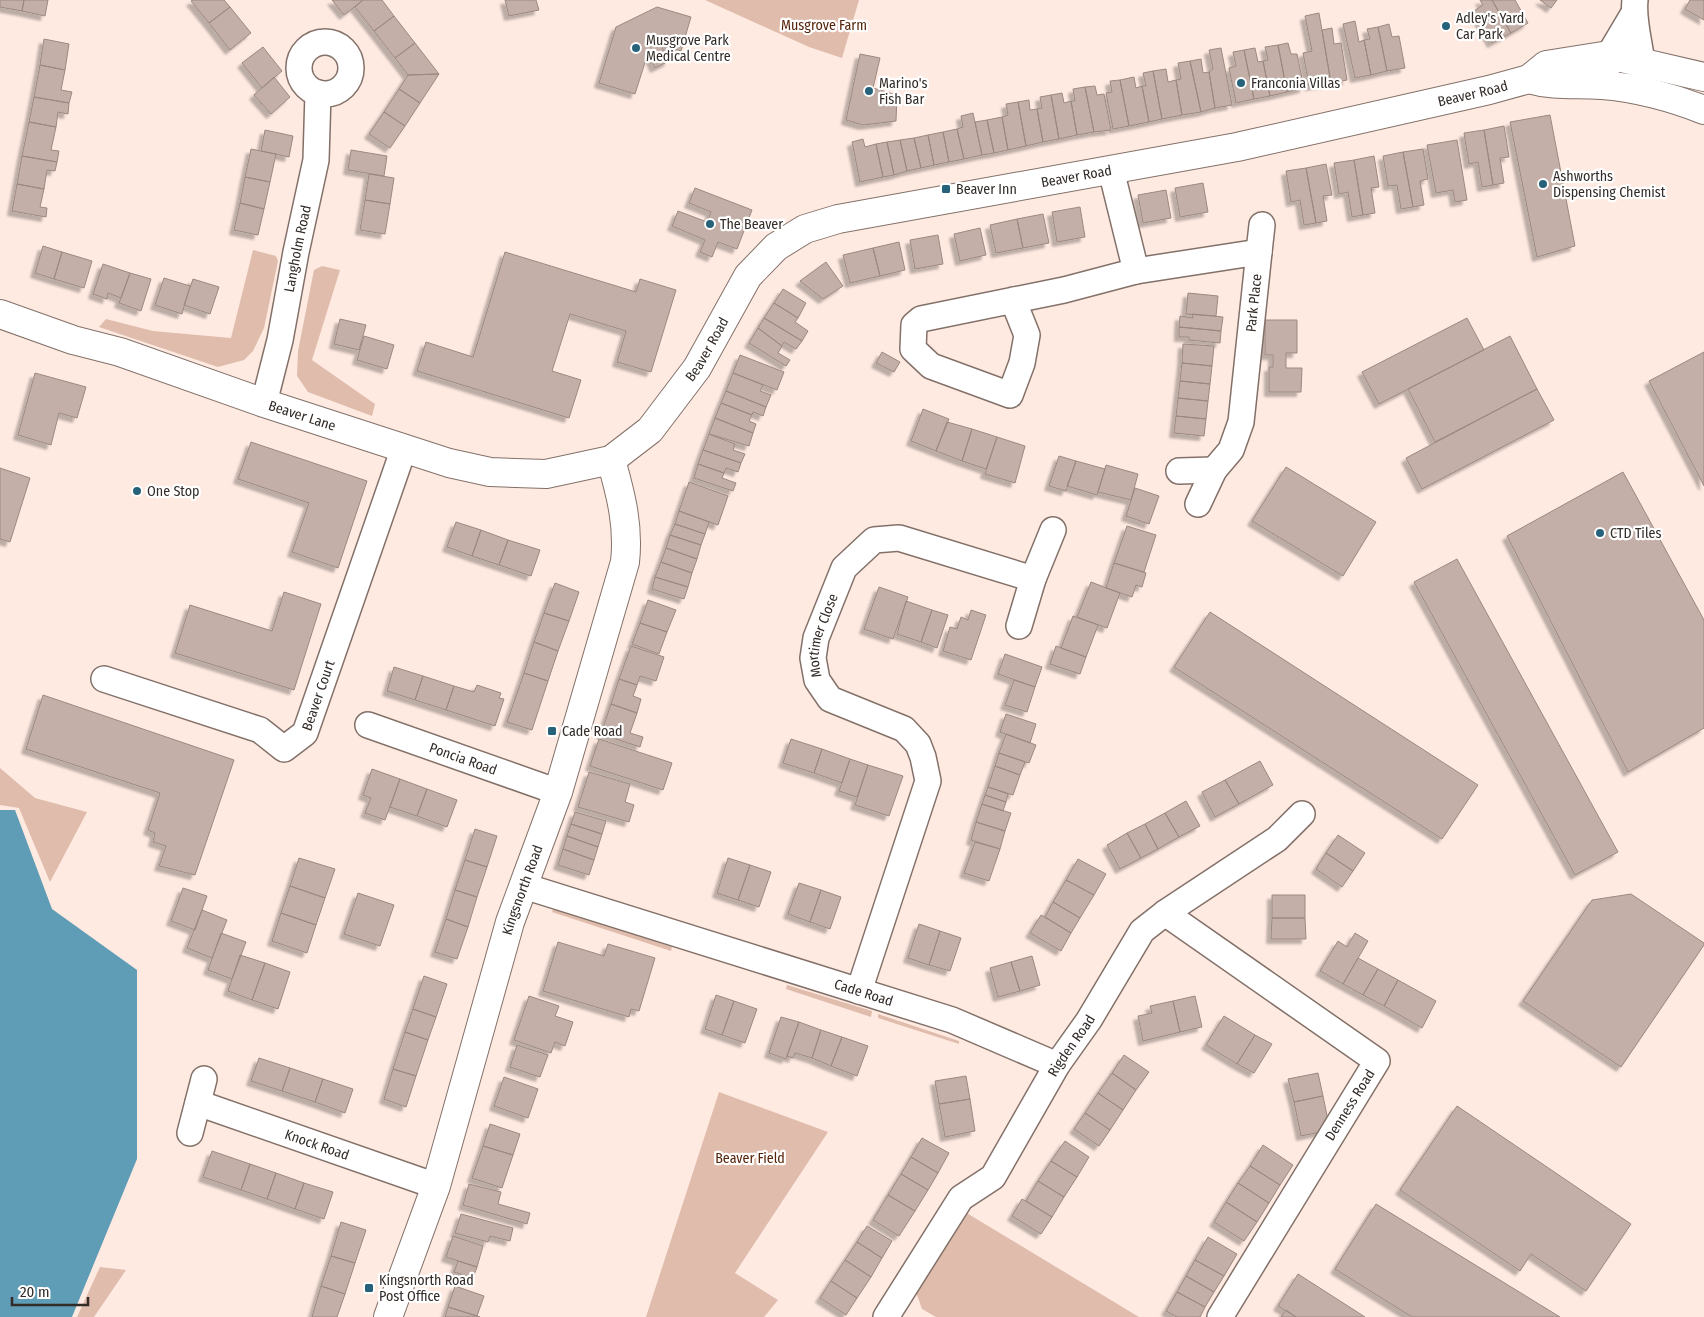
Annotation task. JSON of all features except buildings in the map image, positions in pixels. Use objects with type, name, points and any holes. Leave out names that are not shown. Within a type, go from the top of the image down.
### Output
[{"type":"main road","name":"Beaver Road","points":[[611,460],[650,430],[696,368],[748,276],[776,247],[805,229],[838,219],[1237,147],[1489,90],[1529,79],[1546,65],[1609,55],[1704,77]]},
{"type":"main road","name":"Beaver Road","points":[[1529,79],[1550,85],[1604,85],[1643,91],[1704,110]]},
{"type":"main road","name":"Beaver Lane","points":[[0,314],[73,340],[120,352],[264,403],[449,463],[490,472],[546,474],[611,460]]},
{"type":"main road","name":"Kingsnorth Road","points":[[388,1317],[436,1186],[510,922],[558,792],[625,562],[627,532],[622,498],[611,460]]},
{"type":"street","points":[[1604,85],[1609,55],[1635,7]]},
{"type":"street","points":[[1635,7],[1644,62],[1643,91]]},
{"type":"street","name":"Langholm Road","points":[[264,403],[280,340],[296,252],[316,160],[318,93]]},
{"type":"street","points":[[1111,170],[1136,271]]},
{"type":"street","points":[[1259,252],[1262,225]]},
{"type":"street","name":"Park Place","points":[[1014,300],[1027,335],[1022,363],[1010,395],[931,366],[913,348],[914,326],[921,319],[1014,300],[1136,271],[1259,252],[1241,422],[1231,450],[1214,470],[1198,504]]},
{"type":"street","name":"Beaver Court","points":[[104,679],[260,730],[284,748],[306,733],[404,448]]},
{"type":"street","points":[[1179,471],[1214,470]]},
{"type":"street","points":[[1019,626],[1033,579],[1053,530]]},
{"type":"street","name":"Mortimer Close","points":[[859,991],[928,781],[924,757],[918,744],[904,729],[830,699],[817,680],[813,658],[816,638],[844,568],[874,540],[899,538],[1033,579]]},
{"type":"street","name":"Poncia Road","points":[[368,726],[558,792]]},
{"type":"street","name":"Rigden Road","points":[[896,1314],[961,1198],[993,1177],[1057,1065],[1089,1020],[1142,931],[1165,913],[1277,839],[1302,814]]},
{"type":"street","name":"Cade Road","points":[[524,886],[952,1020],[1057,1065]]},
{"type":"street","name":"Denness Road","points":[[1165,913],[1377,1061],[1220,1317]]},
{"type":"street","points":[[190,1133],[204,1079]]},
{"type":"street","name":"Knock Road","points":[[198,1103],[436,1186]]},
{"type":"green space","name":"Musgrove Farm","points":[[705,0],[859,0],[842,58],[809,47]]},
{"type":"green space","points":[[253,250],[276,256],[278,261],[264,328],[253,351],[244,360],[218,367],[99,327],[106,319],[153,331],[231,338]]},
{"type":"green space","points":[[322,266],[340,270],[312,360],[375,404],[372,416],[308,392],[297,376],[298,351],[314,270]]},
{"type":"green space","points":[[0,768],[35,798],[87,812],[50,882],[19,808],[0,805]]},
{"type":"green space","points":[[554,907],[672,947],[671,951],[552,912]]},
{"type":"green space","points":[[787,985],[872,1011],[871,1017],[786,989]]},
{"type":"green space","points":[[878,1014],[959,1041],[959,1044],[878,1018]]},
{"type":"green space","name":"Beaver Field","points":[[719,1092],[828,1132],[735,1273],[778,1300],[764,1317],[646,1317]]},
{"type":"green space","points":[[965,1212],[1139,1317],[936,1317],[922,1309],[916,1292]]},
{"type":"green space","points":[[100,1267],[126,1270],[94,1317],[77,1317]]},
{"type":"water","points":[[0,810],[15,810],[52,909],[137,970],[137,1159],[72,1317],[0,1317]]},
{"type":"place","name":"Adley's Yard Car Park","points":[[1446,26]]},
{"type":"place","name":"Musgrove Park Medical Centre","points":[[636,48]]},
{"type":"place","name":"Franconia Villas","points":[[1241,83]]},
{"type":"place","name":"Marino's Fish Bar","points":[[869,91]]},
{"type":"place","name":"Ashworths Dispensing Chemist","points":[[1543,184]]},
{"type":"place","name":"Beaver Inn","points":[[946,189]]},
{"type":"place","name":"The Beaver","points":[[710,224]]},
{"type":"place","name":"One Stop","points":[[137,491]]},
{"type":"place","name":"CTD Tiles","points":[[1600,533]]},
{"type":"place","name":"Cade Road","points":[[552,731]]},
{"type":"place","name":"Kingsnorth Road Post Office","points":[[369,1288]]}]
